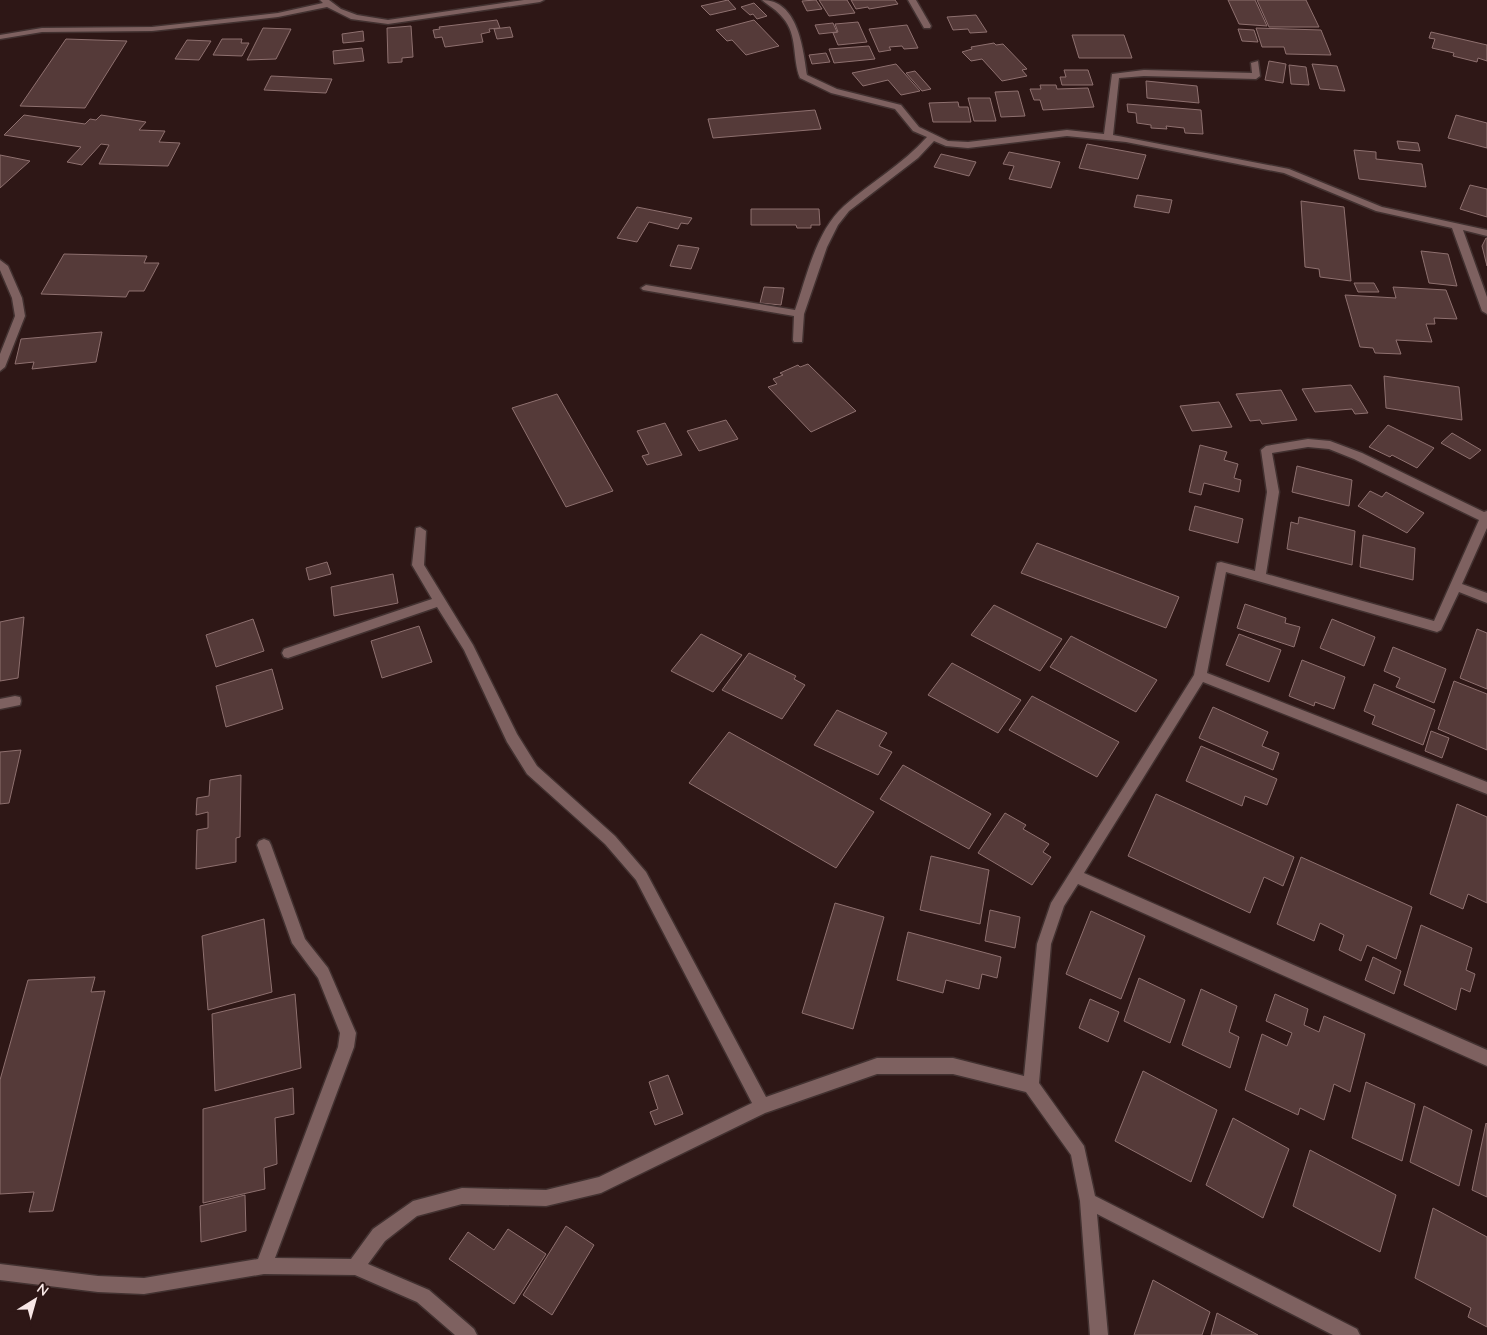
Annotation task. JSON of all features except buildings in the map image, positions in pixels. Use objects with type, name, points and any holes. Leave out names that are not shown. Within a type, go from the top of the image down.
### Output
[{"type":"street","points":[[0,37],[42,30],[152,29],[278,14],[326,2],[350,16],[371,22],[388,22],[540,0]]},
{"type":"street","points":[[766,0],[783,12],[797,32],[803,76],[814,83],[834,91],[898,107],[916,129],[931,138],[946,143],[968,145],[1067,133],[1108,136],[1286,170],[1379,209],[1487,233]]},
{"type":"street","points":[[912,0],[926,26]]},
{"type":"street","points":[[1108,136],[1115,76],[1144,73],[1256,76],[1255,63]]},
{"type":"street","points":[[798,340],[799,314],[822,247],[834,224],[846,208],[915,156],[931,138]]},
{"type":"street","points":[[1456,225],[1487,311]]},
{"type":"street","points":[[0,263],[18,298],[20,316],[0,367]]},
{"type":"street","points":[[646,288],[799,314]]},
{"type":"street","points":[[1099,1335],[1088,1201],[1078,1152],[1031,1085],[1044,944],[1058,903],[1200,676],[1221,566],[1437,627],[1486,516],[1358,456],[1330,445],[1308,444],[1266,450],[1272,492],[1260,577]]},
{"type":"street","points":[[420,531],[418,565],[469,648],[512,738],[532,770],[610,840],[641,876],[762,1106]]},
{"type":"street","points":[[1455,586],[1487,598]]},
{"type":"street","points":[[288,653],[440,601]]},
{"type":"street","points":[[1200,676],[1487,788]]},
{"type":"street","points":[[0,704],[15,702]]},
{"type":"street","points":[[264,845],[299,943],[323,973],[348,1033],[346,1047],[264,1266]]},
{"type":"street","points":[[1076,876],[1487,1058]]},
{"type":"street","points":[[356,1267],[379,1235],[413,1209],[462,1196],[546,1198],[601,1185],[762,1106],[877,1066],[953,1066],[1031,1085]]},
{"type":"street","points":[[1088,1201],[1350,1335]]},
{"type":"street","points":[[0,1272],[98,1284],[144,1286],[264,1266],[356,1267],[423,1296],[468,1335]]}]
